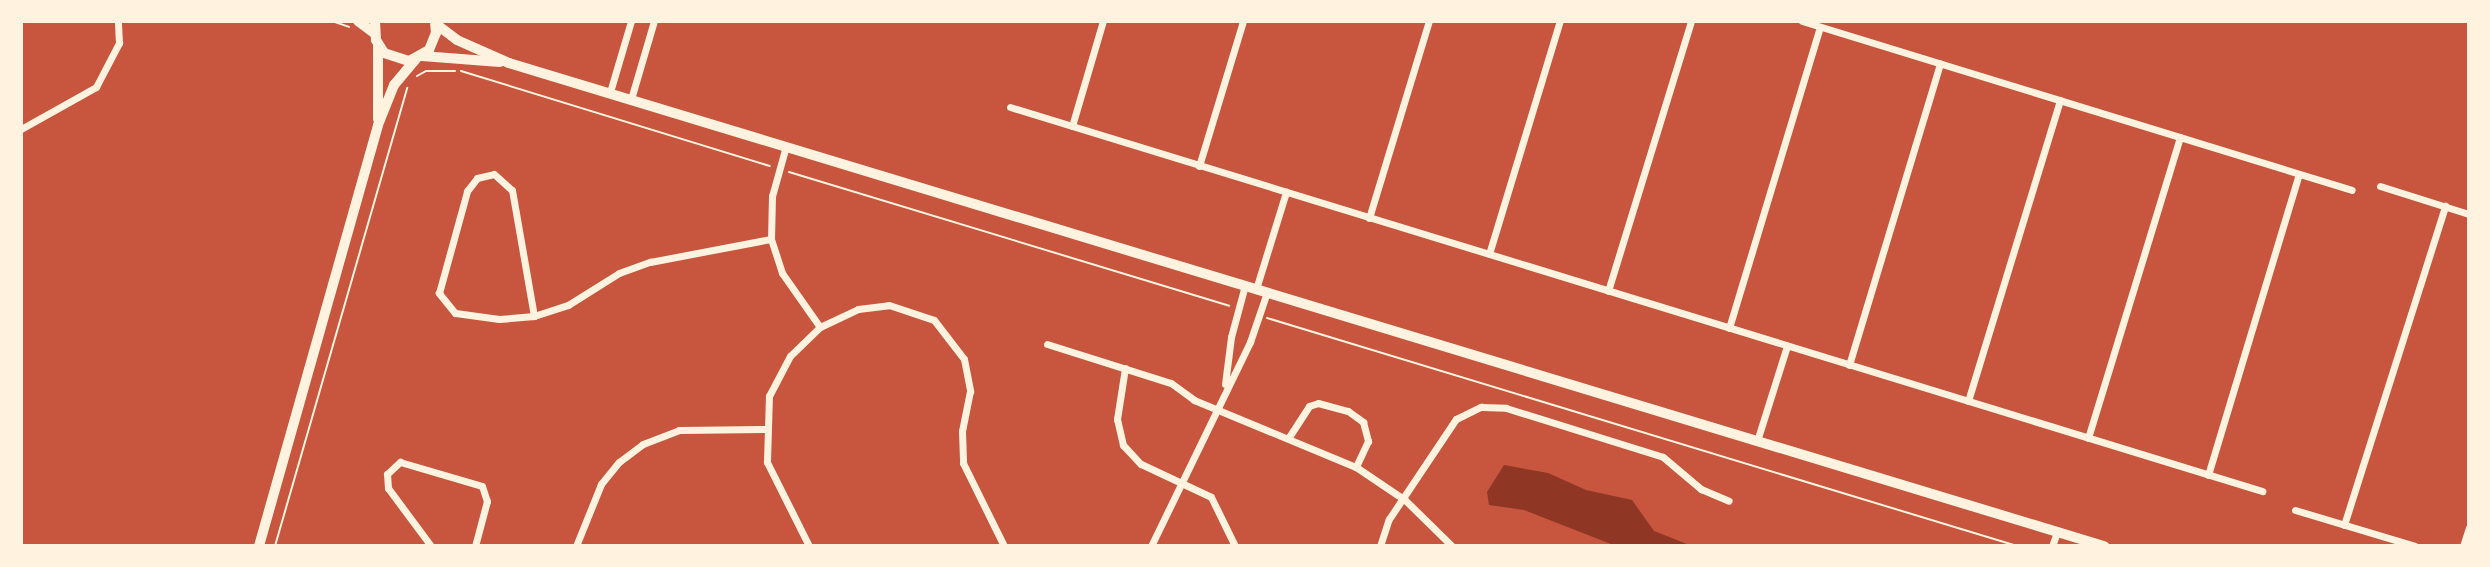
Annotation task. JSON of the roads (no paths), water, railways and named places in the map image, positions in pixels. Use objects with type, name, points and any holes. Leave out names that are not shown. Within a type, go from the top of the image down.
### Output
[{"type":"main road","points":[[358,21],[375,27],[379,46],[378,125]]},
{"type":"main road","points":[[259,546],[378,125],[394,85],[434,42],[436,23]]},
{"type":"main road","points":[[436,23],[457,40],[509,63],[2057,532],[2083,543],[2104,546]]},
{"type":"main road","points":[[379,46],[400,60],[420,57],[509,63]]},
{"type":"street","points":[[21,129],[96,87],[118,43],[118,21]]},
{"type":"street","points":[[610,92],[631,21]]},
{"type":"street","points":[[631,99],[654,21]]},
{"type":"street","points":[[1072,126],[1104,21]]},
{"type":"street","points":[[1199,166],[1243,21]]},
{"type":"street","points":[[1369,218],[1429,21]]},
{"type":"street","points":[[1489,254],[1560,21]]},
{"type":"street","points":[[1608,291],[1691,21]]},
{"type":"street","points":[[1802,21],[2352,190]]},
{"type":"street","points":[[1729,328],[1821,27]]},
{"type":"street","points":[[1849,365],[1940,63]]},
{"type":"street","points":[[1968,401],[2060,100]]},
{"type":"street","points":[[1010,107],[2262,491]]},
{"type":"street","points":[[2088,438],[2180,137]]},
{"type":"street","points":[[786,146],[772,196],[771,239],[782,273],[820,327]]},
{"type":"street","points":[[534,316],[512,190],[502,176],[485,174],[467,191],[439,293],[455,313],[499,319],[534,316],[568,305],[619,273],[650,262],[771,239]]},
{"type":"street","points":[[2208,475],[2300,174]]},
{"type":"street","points":[[2380,186],[2469,214]]},
{"type":"street","points":[[1225,389],[1231,337],[1256,289],[1286,192]]},
{"type":"street","points":[[2344,524],[2445,206]]},
{"type":"street","points":[[1151,546],[1185,482],[1225,389],[1250,342],[1256,289]]},
{"type":"street","points":[[809,546],[775,484],[767,462],[765,429],[769,397],[782,368],[820,327],[858,309],[890,305],[921,313],[946,331],[969,374],[962,463],[1004,546]]},
{"type":"street","points":[[1047,344],[1171,383],[1194,400],[1289,437],[1356,467],[1405,500],[1452,546]]},
{"type":"street","points":[[1757,441],[1787,346]]},
{"type":"street","points":[[1125,368],[1116,419],[1123,445],[1141,464],[1185,482],[1216,502],[1235,546]]},
{"type":"street","points":[[1289,437],[1308,405],[1318,403],[1348,411],[1363,422],[1368,441],[1356,467]]},
{"type":"street","points":[[1380,546],[1389,519],[1405,500],[1456,419],[1467,411],[1493,406],[1662,457],[1701,489],[1729,501]]},
{"type":"street","points":[[576,546],[601,484],[619,462],[643,444],[678,430],[765,429]]},
{"type":"street","points":[[431,546],[388,488],[387,474],[400,462],[482,486],[487,501],[475,546]]},
{"type":"street","points":[[2295,510],[2415,546]]},
{"type":"street","points":[[2463,546],[2469,527]]},
{"type":"street","points":[[2052,546],[2057,532]]}]
